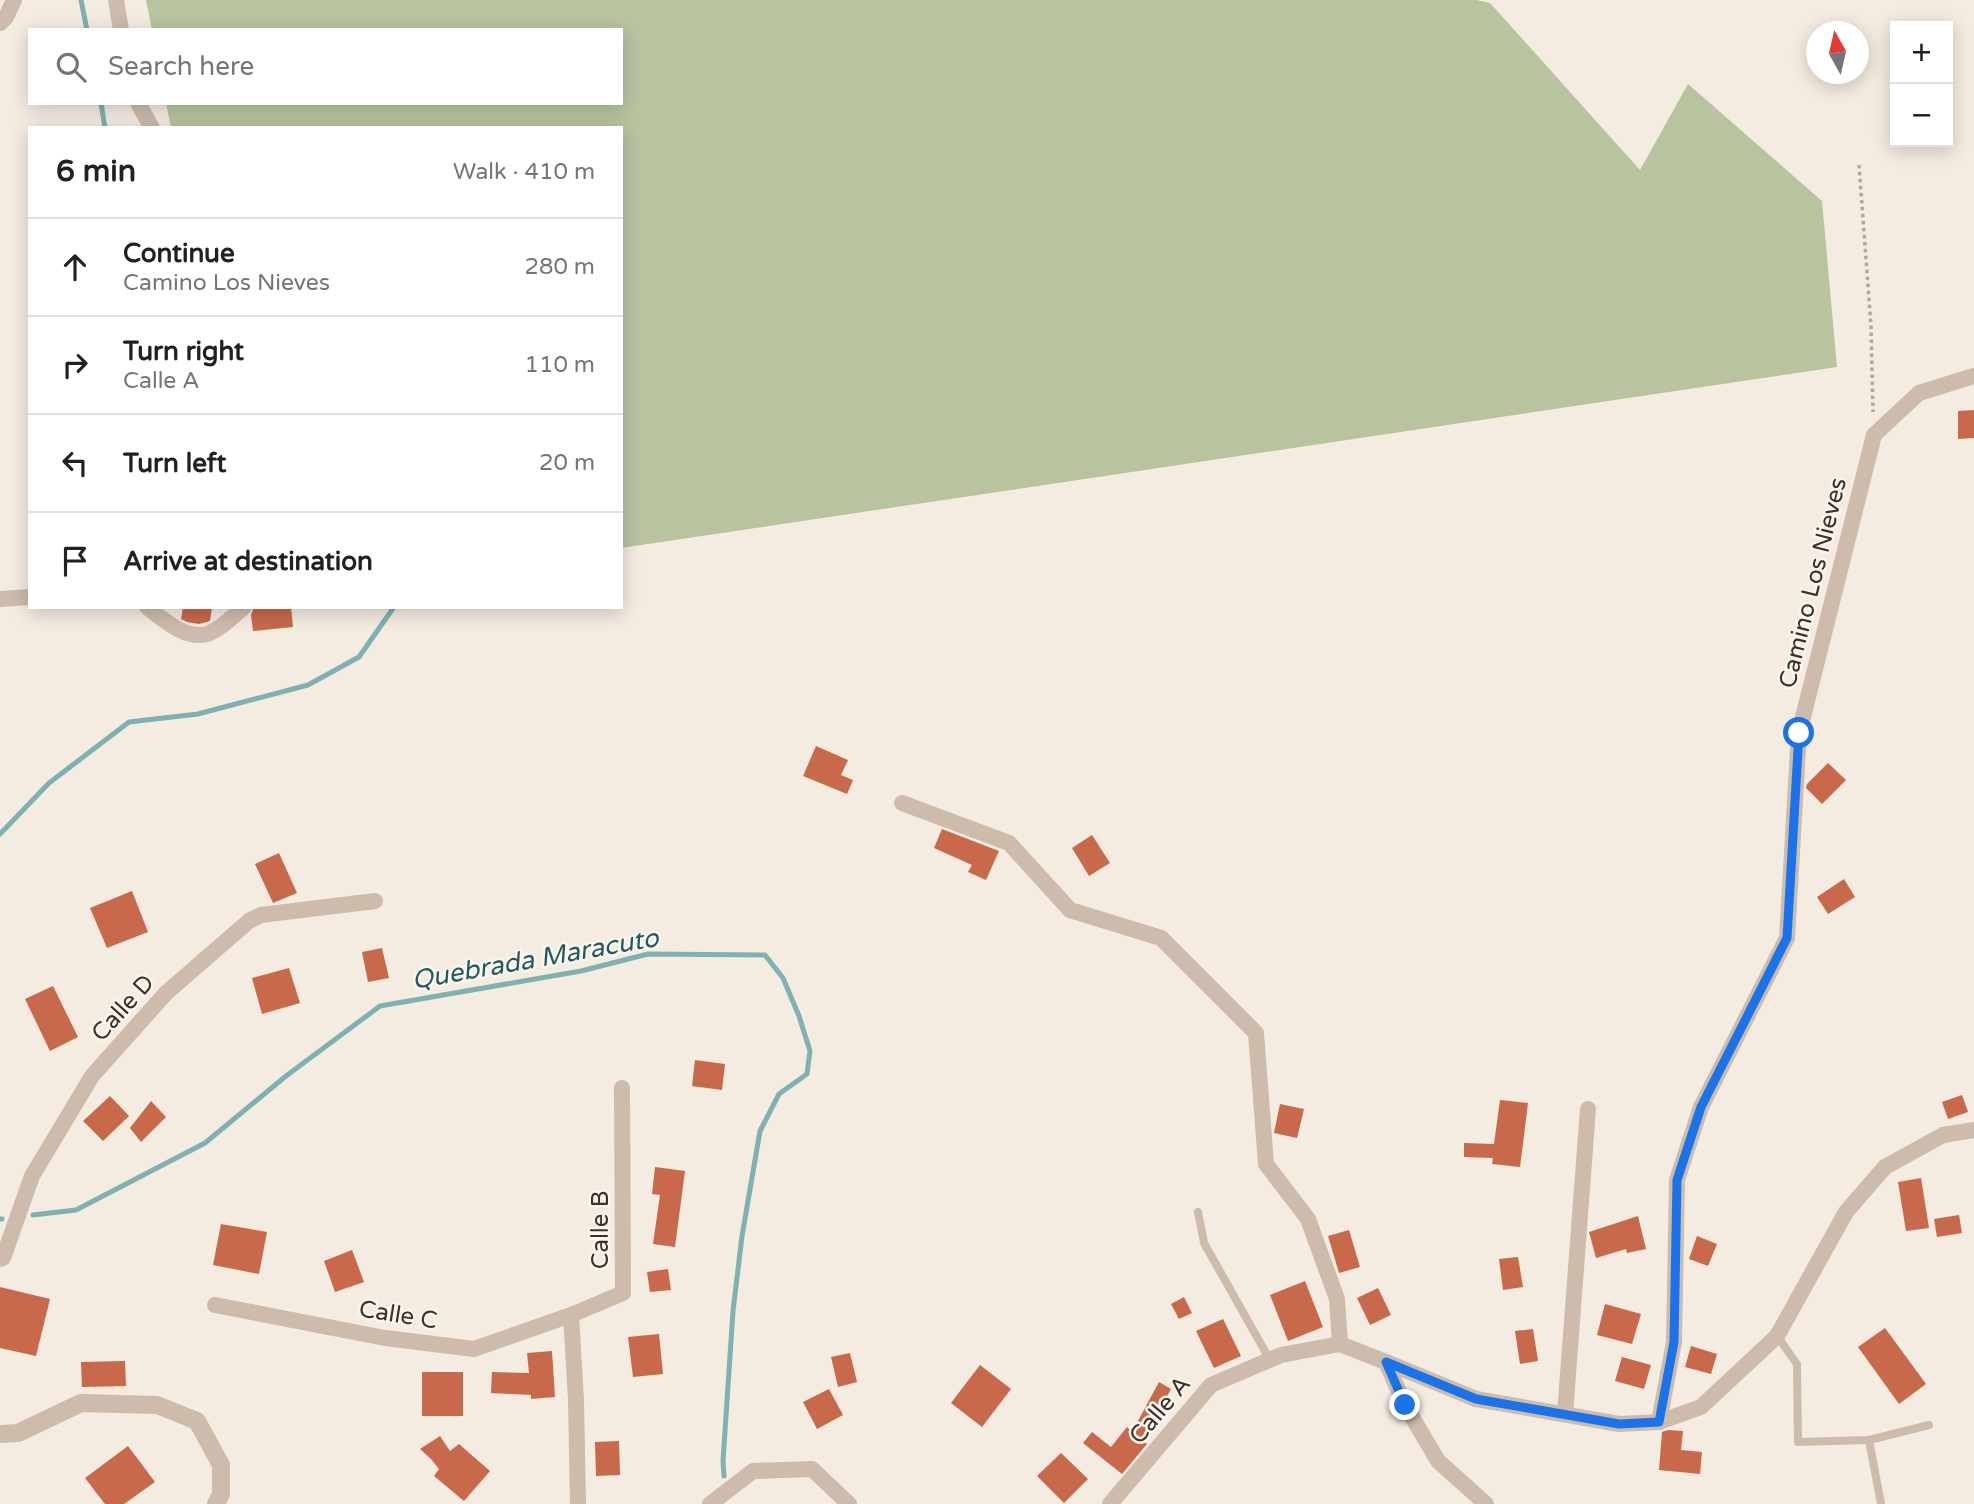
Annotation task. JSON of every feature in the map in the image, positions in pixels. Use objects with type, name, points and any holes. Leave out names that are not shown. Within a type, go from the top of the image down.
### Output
[{"type":"street","points":[[0,23],[14,0]]},
{"type":"street","points":[[116,0],[121,28]]},
{"type":"street","points":[[139,105],[151,126]]},
{"type":"street","points":[[1874,435],[1919,393],[1974,376]]},
{"type":"street","name":"Camino Los Nieves","points":[[1659,1422],[1674,1342],[1677,1180],[1701,1107],[1787,938],[1799,733],[1874,435]]},
{"type":"street","points":[[0,598],[28,597]]},
{"type":"street","points":[[149,609],[179,630],[192,635],[208,634],[241,609]]},
{"type":"street","points":[[902,803],[1009,843],[1070,910],[1161,938],[1256,1033],[1266,1164],[1308,1219],[1336,1299],[1340,1344],[1476,1399],[1619,1424],[1659,1422],[1701,1407],[1777,1336],[1846,1212],[1885,1167],[1943,1135],[1974,1130]]},
{"type":"street","name":"Calle D","points":[[0,1259],[3,1258],[32,1176],[92,1076],[166,993],[249,921],[261,915],[375,901]]},
{"type":"street","name":"Calle B","points":[[571,1315],[623,1293],[622,1088]]},
{"type":"street","points":[[1565,1414],[1588,1109]]},
{"type":"street","name":"Calle C","points":[[215,1305],[385,1338],[474,1349],[571,1315]]},
{"type":"street","points":[[571,1315],[578,1504]]},
{"type":"street","name":"Calle A","points":[[1110,1504],[1211,1385],[1281,1355],[1340,1344]]},
{"type":"street","points":[[1386,1362],[1405,1405],[1438,1461],[1486,1504]]},
{"type":"street","points":[[0,1434],[18,1433],[81,1403],[157,1405],[197,1421],[221,1465],[221,1494],[216,1504]]},
{"type":"street","points":[[710,1504],[754,1471],[812,1469],[849,1504]]},
{"type":"lane","points":[[1198,1212],[1204,1243],[1270,1360]]},
{"type":"lane","points":[[1777,1336],[1797,1364],[1798,1442],[1869,1440],[1929,1425]]},
{"type":"lane","points":[[1869,1440],[1881,1504]]},
{"type":"path","points":[[1859,166],[1871,326],[1874,435]]},
{"type":"green space","points":[[146,0],[1476,0],[1490,3],[1640,170],[1688,84],[1822,201],[1837,367],[623,548],[623,126],[171,126],[166,105],[623,105],[623,28],[152,28]]},
{"type":"building","points":[[1974,410],[1974,438],[1958,439],[1958,411]]},
{"type":"building","points":[[183,609],[212,609],[210,621],[199,624],[181,619]]},
{"type":"building","points":[[253,609],[291,609],[293,627],[253,631],[251,615]]},
{"type":"building","points":[[816,746],[848,760],[841,775],[853,780],[847,794],[803,776]]},
{"type":"building","points":[[1828,763],[1846,780],[1822,804],[1806,788]]},
{"type":"building","points":[[942,829],[999,851],[986,880],[968,872],[972,865],[934,848]]},
{"type":"building","points":[[1092,835],[1110,863],[1089,876],[1072,848]]},
{"type":"building","points":[[279,853],[297,893],[273,903],[255,864]]},
{"type":"building","points":[[1844,879],[1855,897],[1828,914],[1817,897]]},
{"type":"building","points":[[132,891],[148,932],[107,948],[90,908]]},
{"type":"building","points":[[382,948],[389,978],[368,982],[362,952]]},
{"type":"building","points":[[289,968],[300,1003],[262,1014],[252,978]]},
{"type":"building","points":[[53,986],[78,1037],[50,1051],[25,999]]},
{"type":"building","points":[[695,1060],[725,1064],[722,1090],[692,1086]]},
{"type":"building","points":[[1962,1095],[1968,1112],[1948,1119],[1942,1102]]},
{"type":"building","points":[[110,1096],[129,1116],[103,1141],[83,1121]]},
{"type":"building","points":[[1500,1100],[1528,1103],[1520,1167],[1492,1164],[1493,1158],[1464,1157],[1464,1143],[1494,1144]]},
{"type":"building","points":[[151,1101],[166,1117],[141,1142],[130,1128]]},
{"type":"building","points":[[1280,1104],[1304,1109],[1297,1138],[1274,1133]]},
{"type":"building","points":[[655,1167],[685,1171],[675,1247],[653,1244],[660,1195],[652,1194]]},
{"type":"building","points":[[1921,1178],[1929,1228],[1906,1231],[1898,1182]]},
{"type":"building","points":[[1959,1215],[1962,1233],[1937,1237],[1934,1219]]},
{"type":"building","points":[[1638,1216],[1646,1249],[1627,1253],[1626,1249],[1596,1258],[1589,1232]]},
{"type":"building","points":[[221,1224],[267,1232],[259,1274],[213,1265]]},
{"type":"building","points":[[1349,1230],[1360,1267],[1339,1273],[1328,1236]]},
{"type":"building","points":[[1697,1236],[1717,1244],[1708,1266],[1689,1259]]},
{"type":"building","points":[[352,1250],[364,1282],[335,1292],[324,1261]]},
{"type":"building","points":[[1518,1257],[1523,1287],[1503,1290],[1499,1259]]},
{"type":"building","points":[[668,1269],[671,1290],[650,1292],[647,1272]]},
{"type":"building","points":[[1305,1281],[1323,1327],[1288,1341],[1270,1295]]},
{"type":"building","points":[[0,1287],[50,1299],[36,1356],[0,1348]]},
{"type":"building","points":[[1378,1288],[1391,1315],[1370,1325],[1357,1298]]},
{"type":"building","points":[[1184,1297],[1192,1313],[1179,1319],[1171,1304]]},
{"type":"building","points":[[1605,1304],[1641,1314],[1632,1344],[1597,1335]]},
{"type":"building","points":[[1223,1319],[1241,1356],[1214,1368],[1196,1331]]},
{"type":"building","points":[[1885,1328],[1926,1384],[1899,1404],[1858,1347]]},
{"type":"building","points":[[1533,1329],[1538,1361],[1520,1364],[1515,1331]]},
{"type":"building","points":[[659,1334],[663,1374],[633,1377],[628,1337]]},
{"type":"building","points":[[1691,1346],[1717,1354],[1711,1374],[1685,1367]]},
{"type":"building","points":[[552,1351],[555,1397],[531,1399],[531,1395],[491,1393],[492,1372],[529,1373],[527,1353]]},
{"type":"building","points":[[850,1353],[857,1382],[838,1387],[831,1357]]},
{"type":"building","points":[[1622,1357],[1651,1365],[1644,1389],[1615,1381]]},
{"type":"building","points":[[125,1361],[126,1386],[82,1387],[81,1362]]},
{"type":"building","points":[[980,1365],[1011,1389],[982,1427],[951,1403]]},
{"type":"building","points":[[422,1372],[463,1372],[463,1416],[422,1416]]},
{"type":"building","points":[[1159,1382],[1171,1389],[1143,1441],[1147,1444],[1122,1474],[1083,1443],[1092,1432],[1111,1447],[1127,1427],[1132,1432]]},
{"type":"building","points":[[829,1389],[843,1415],[817,1429],[803,1402]]},
{"type":"building","points":[[1683,1431],[1681,1450],[1702,1452],[1700,1474],[1659,1470],[1662,1432]]},
{"type":"building","points":[[440,1436],[450,1451],[459,1444],[490,1471],[464,1501],[434,1476],[439,1469],[420,1449]]},
{"type":"building","points":[[619,1441],[620,1475],[596,1476],[595,1442]]},
{"type":"building","points":[[128,1446],[155,1482],[124,1504],[105,1504],[85,1478]]},
{"type":"building","points":[[1061,1453],[1088,1479],[1064,1503],[1037,1476]]},
{"type":"waterway","name":"Quebrada Maracuto","points":[[81,0],[87,28]]},
{"type":"waterway","name":"Quebrada Maracuto","points":[[101,105],[105,126]]},
{"type":"waterway","name":"Quebrada Maracuto","points":[[0,834],[49,783],[129,722],[198,714],[308,685],[359,657],[393,609]]},
{"type":"waterway","name":"Quebrada Maracuto","points":[[33,1215],[76,1210],[205,1143],[286,1076],[380,1006],[581,971],[648,954],[765,955],[783,978],[810,1051],[807,1074],[779,1094],[760,1131],[742,1236],[733,1311],[724,1476]]},
{"type":"route","points":[[1405,1405],[1386,1362],[1476,1399],[1619,1424],[1659,1422],[1674,1342],[1677,1180],[1701,1107],[1787,938],[1799,733]]}]
